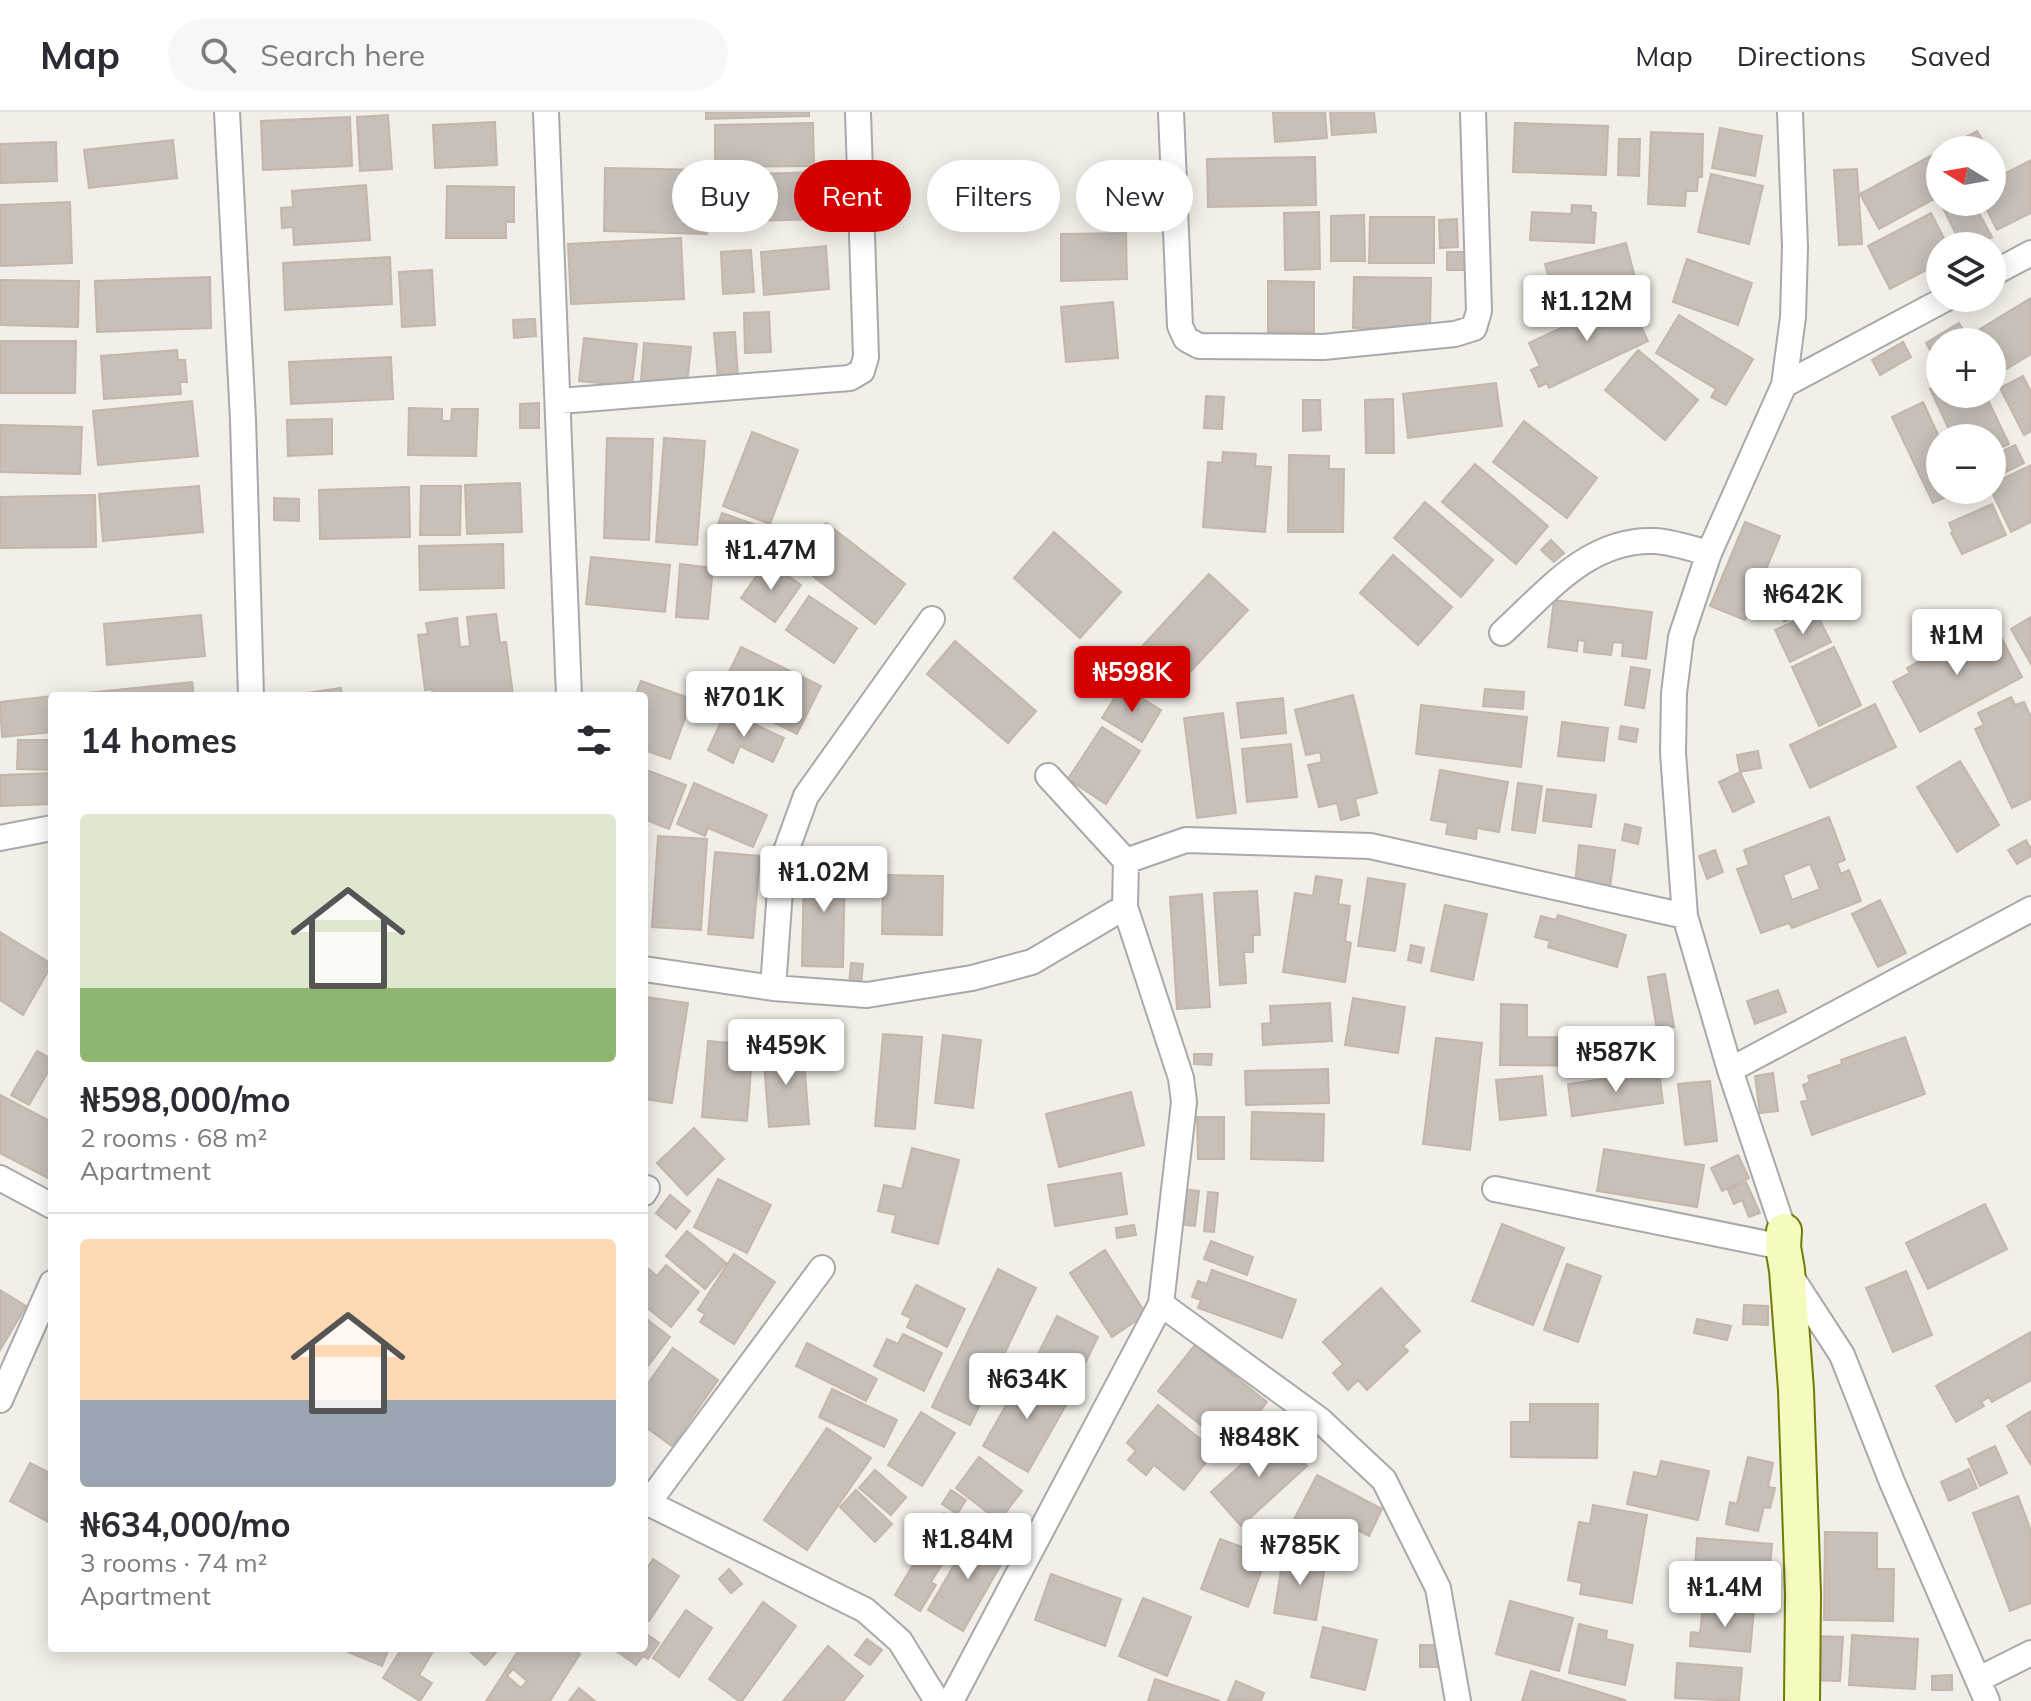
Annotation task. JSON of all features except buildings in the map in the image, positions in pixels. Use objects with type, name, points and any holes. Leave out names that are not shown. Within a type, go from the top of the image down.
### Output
[{"type":"street","points":[[227,112],[243,420],[251,692]]},
{"type":"street","points":[[546,112],[560,401],[569,692]]},
{"type":"street","points":[[560,401],[850,378],[862,371],[866,357],[858,112]]},
{"type":"street","points":[[1171,112],[1180,326],[1186,339],[1199,346],[1323,347],[1455,334],[1474,328],[1479,311],[1473,112]]},
{"type":"street","points":[[1790,112],[1795,247],[1793,317],[1784,385],[1709,553],[1681,637],[1674,693],[1673,753],[1685,916],[1784,1250],[1797,1406],[1803,1594],[1802,1701]]},
{"type":"street","points":[[2006,266],[2031,253]]},
{"type":"street","points":[[1784,385],[1926,309]]},
{"type":"street","points":[[1502,633],[1585,558],[1614,545],[1656,541],[1709,553]]},
{"type":"street","points":[[773,988],[782,862],[806,796],[932,619]]},
{"type":"street","points":[[948,1699],[1161,1304],[1184,1102],[1181,1078],[1125,907],[1126,861],[1048,776]]},
{"type":"street","points":[[0,838],[48,829]]},
{"type":"street","points":[[1126,861],[1186,840],[1370,846],[1685,916]]},
{"type":"street","points":[[648,970],[773,988],[867,995],[972,978],[1032,962],[1125,907]]},
{"type":"street","points":[[1730,1070],[2031,909]]},
{"type":"street","points":[[0,1178],[48,1204]]},
{"type":"street","points":[[1495,1189],[1784,1250],[1842,1355],[1892,1482],[1983,1690],[2031,1653]]},
{"type":"street","points":[[648,1499],[822,1268]]},
{"type":"street","points":[[0,1400],[48,1292]]},
{"type":"street","points":[[1161,1304],[1320,1420],[1384,1480],[1438,1588],[1458,1701]]},
{"type":"street","points":[[648,1503],[865,1610],[900,1641],[948,1699],[979,1701]]}]
